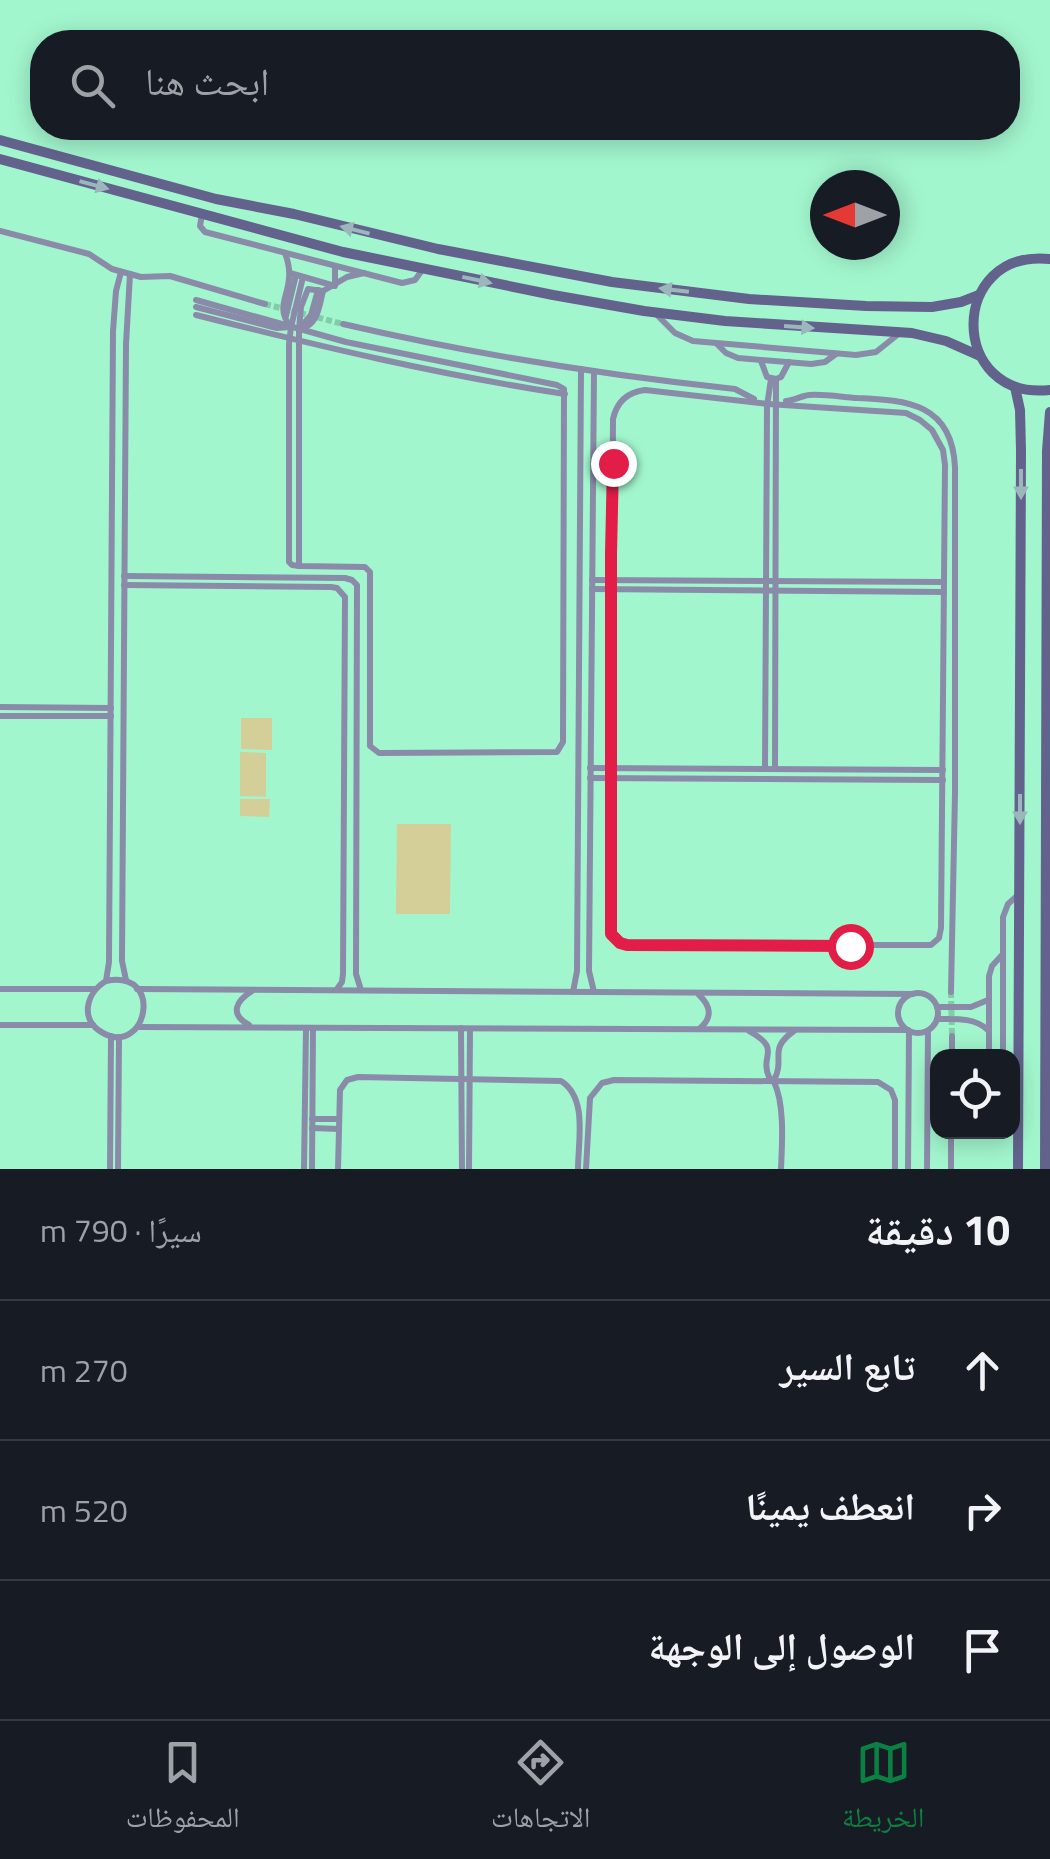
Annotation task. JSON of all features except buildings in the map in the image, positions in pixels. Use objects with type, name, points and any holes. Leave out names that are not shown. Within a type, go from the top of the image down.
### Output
[{"type":"main road","points":[[0,140],[216,198],[451,252],[612,282],[830,305],[932,307],[979,295]]},
{"type":"main road","points":[[0,160],[343,252],[423,269],[655,312],[751,324],[900,332],[946,341],[980,356]]},
{"type":"main road","points":[[1050,260],[1028,259],[1006,267],[988,282],[979,295],[972,326],[980,356],[995,374],[1015,387],[1050,390]]},
{"type":"main road","points":[[1015,387],[1021,437],[1018,1169]]},
{"type":"main road","points":[[1045,1169],[1050,412]]},
{"type":"street","points":[[202,214],[200,226],[204,231],[405,284],[416,280],[423,269]]},
{"type":"street","points":[[0,231],[85,253],[104,266],[125,273],[170,276],[266,304]]},
{"type":"street","points":[[285,253],[296,275],[295,328],[299,340],[299,566]]},
{"type":"street","points":[[335,266],[336,286]]},
{"type":"street","points":[[106,981],[110,962],[114,320],[116,291],[125,273]]},
{"type":"street","points":[[125,273],[122,966],[127,982]]},
{"type":"street","points":[[364,273],[347,277],[336,286],[309,288],[295,328],[289,338],[289,560],[292,566],[365,567],[370,572],[369,744],[373,750],[557,752],[562,742],[565,394],[560,386],[354,344],[295,328],[196,308],[289,338],[377,360],[565,394]]},
{"type":"street","points":[[296,275],[336,286]]},
{"type":"street","points":[[296,275],[282,310],[284,318],[295,328],[308,327],[315,320],[320,290]]},
{"type":"street","points":[[655,312],[685,338],[836,354],[880,350],[900,332]]},
{"type":"street","points":[[114,320],[126,320]]},
{"type":"street","points":[[343,324],[581,369],[735,389],[749,398],[772,402],[810,395],[907,402],[932,416],[945,430],[955,467],[951,992]]},
{"type":"street","points":[[318,345],[321,335]]},
{"type":"street","points":[[716,344],[734,357],[760,360],[820,364],[836,354]]},
{"type":"street","points":[[760,360],[766,375],[773,379],[782,376],[790,362]]},
{"type":"street","points":[[572,992],[577,971],[581,369]]},
{"type":"street","points":[[594,371],[589,974],[594,992]]},
{"type":"street","points":[[506,385],[509,375]]},
{"type":"street","points":[[773,379],[775,769]]},
{"type":"street","points":[[645,390],[911,415],[928,426],[940,443],[944,458],[944,582],[940,935],[931,946],[627,945],[614,938],[610,929],[611,554],[613,423],[620,402],[645,390]]},
{"type":"street","points":[[580,473],[593,473]]},
{"type":"street","points":[[112,500],[125,500]]},
{"type":"street","points":[[124,581],[345,578],[355,582],[356,978],[362,990]]},
{"type":"street","points":[[592,580],[766,590],[773,584],[944,592]]},
{"type":"street","points":[[124,581],[330,587],[342,592],[346,602],[343,978],[335,990]]},
{"type":"street","points":[[342,592],[355,582]]},
{"type":"street","points":[[592,589],[612,584],[944,582]]},
{"type":"street","points":[[765,769],[766,590]]},
{"type":"street","points":[[345,622],[358,622]]},
{"type":"street","points":[[112,631],[124,631]]},
{"type":"street","points":[[578,690],[591,690]]},
{"type":"street","points":[[0,707],[111,712]]},
{"type":"street","points":[[0,716],[111,712]]},
{"type":"street","points":[[590,768],[775,769],[870,775]]},
{"type":"street","points":[[590,778],[943,775]]},
{"type":"street","points":[[578,876],[590,876]]},
{"type":"street","points":[[110,877],[122,877]]},
{"type":"street","points":[[1003,1049],[1004,912],[1019,894]]},
{"type":"street","points":[[344,906],[356,906]]},
{"type":"street","points":[[989,1049],[990,970],[1003,954]]},
{"type":"street","points":[[138,989],[913,994],[928,996],[937,1008],[937,1019],[928,1030],[919,1033],[138,1027],[126,1035],[115,1036],[93,1025],[88,1006],[95,989],[113,980],[138,989],[144,1012],[138,1027]]},
{"type":"street","points":[[0,989],[95,989]]},
{"type":"street","points":[[252,990],[239,1000],[236,1009],[238,1018],[253,1027]]},
{"type":"street","points":[[696,993],[708,1004],[710,1013],[698,1030]]},
{"type":"street","points":[[908,1169],[909,1031],[901,1022],[899,1011],[903,1000],[913,994]]},
{"type":"street","points":[[937,1008],[971,1007],[989,1000]]},
{"type":"street","points":[[970,1020],[971,1007]]},
{"type":"street","points":[[937,1019],[970,1020],[989,1032]]},
{"type":"street","points":[[0,1025],[93,1025]]},
{"type":"street","points":[[309,1028],[312,1169]]},
{"type":"street","points":[[304,1169],[309,1028]]},
{"type":"street","points":[[466,1028],[466,1169]]},
{"type":"street","points":[[748,1030],[768,1048],[767,1073],[773,1080],[781,1124],[782,1169]]},
{"type":"street","points":[[926,1169],[928,1030]]},
{"type":"street","points":[[773,1080],[778,1074],[780,1043],[794,1031]]},
{"type":"street","points":[[114,1169],[115,1036]]},
{"type":"street","points":[[952,1036],[952,1049]]},
{"type":"street","points":[[768,1056],[778,1056]]},
{"type":"street","points":[[338,1169],[340,1090],[350,1078],[555,1080],[566,1084],[575,1093],[578,1105],[578,1169]]},
{"type":"street","points":[[586,1169],[590,1098],[602,1083],[614,1080],[873,1081],[888,1086],[896,1100],[895,1169]]},
{"type":"street","points":[[312,1124],[339,1124]]},
{"type":"street","points":[[951,1139],[951,1169]]},
{"type":"street","points":[[1015,1139],[1018,1143]]},
{"type":"shaded area","points":[[241,718],[272,718],[272,750],[241,749]]},
{"type":"shaded area","points":[[240,752],[266,753],[266,797],[240,796]]},
{"type":"shaded area","points":[[240,799],[270,799],[269,817],[240,816]]},
{"type":"shaded area","points":[[397,824],[451,824],[450,914],[396,914]]},
{"type":"tunnel","points":[[265,304],[343,324]]},
{"type":"tunnel","points":[[951,992],[952,1036]]},
{"type":"route","points":[[613,463],[611,934],[627,945],[850,946]]}]
